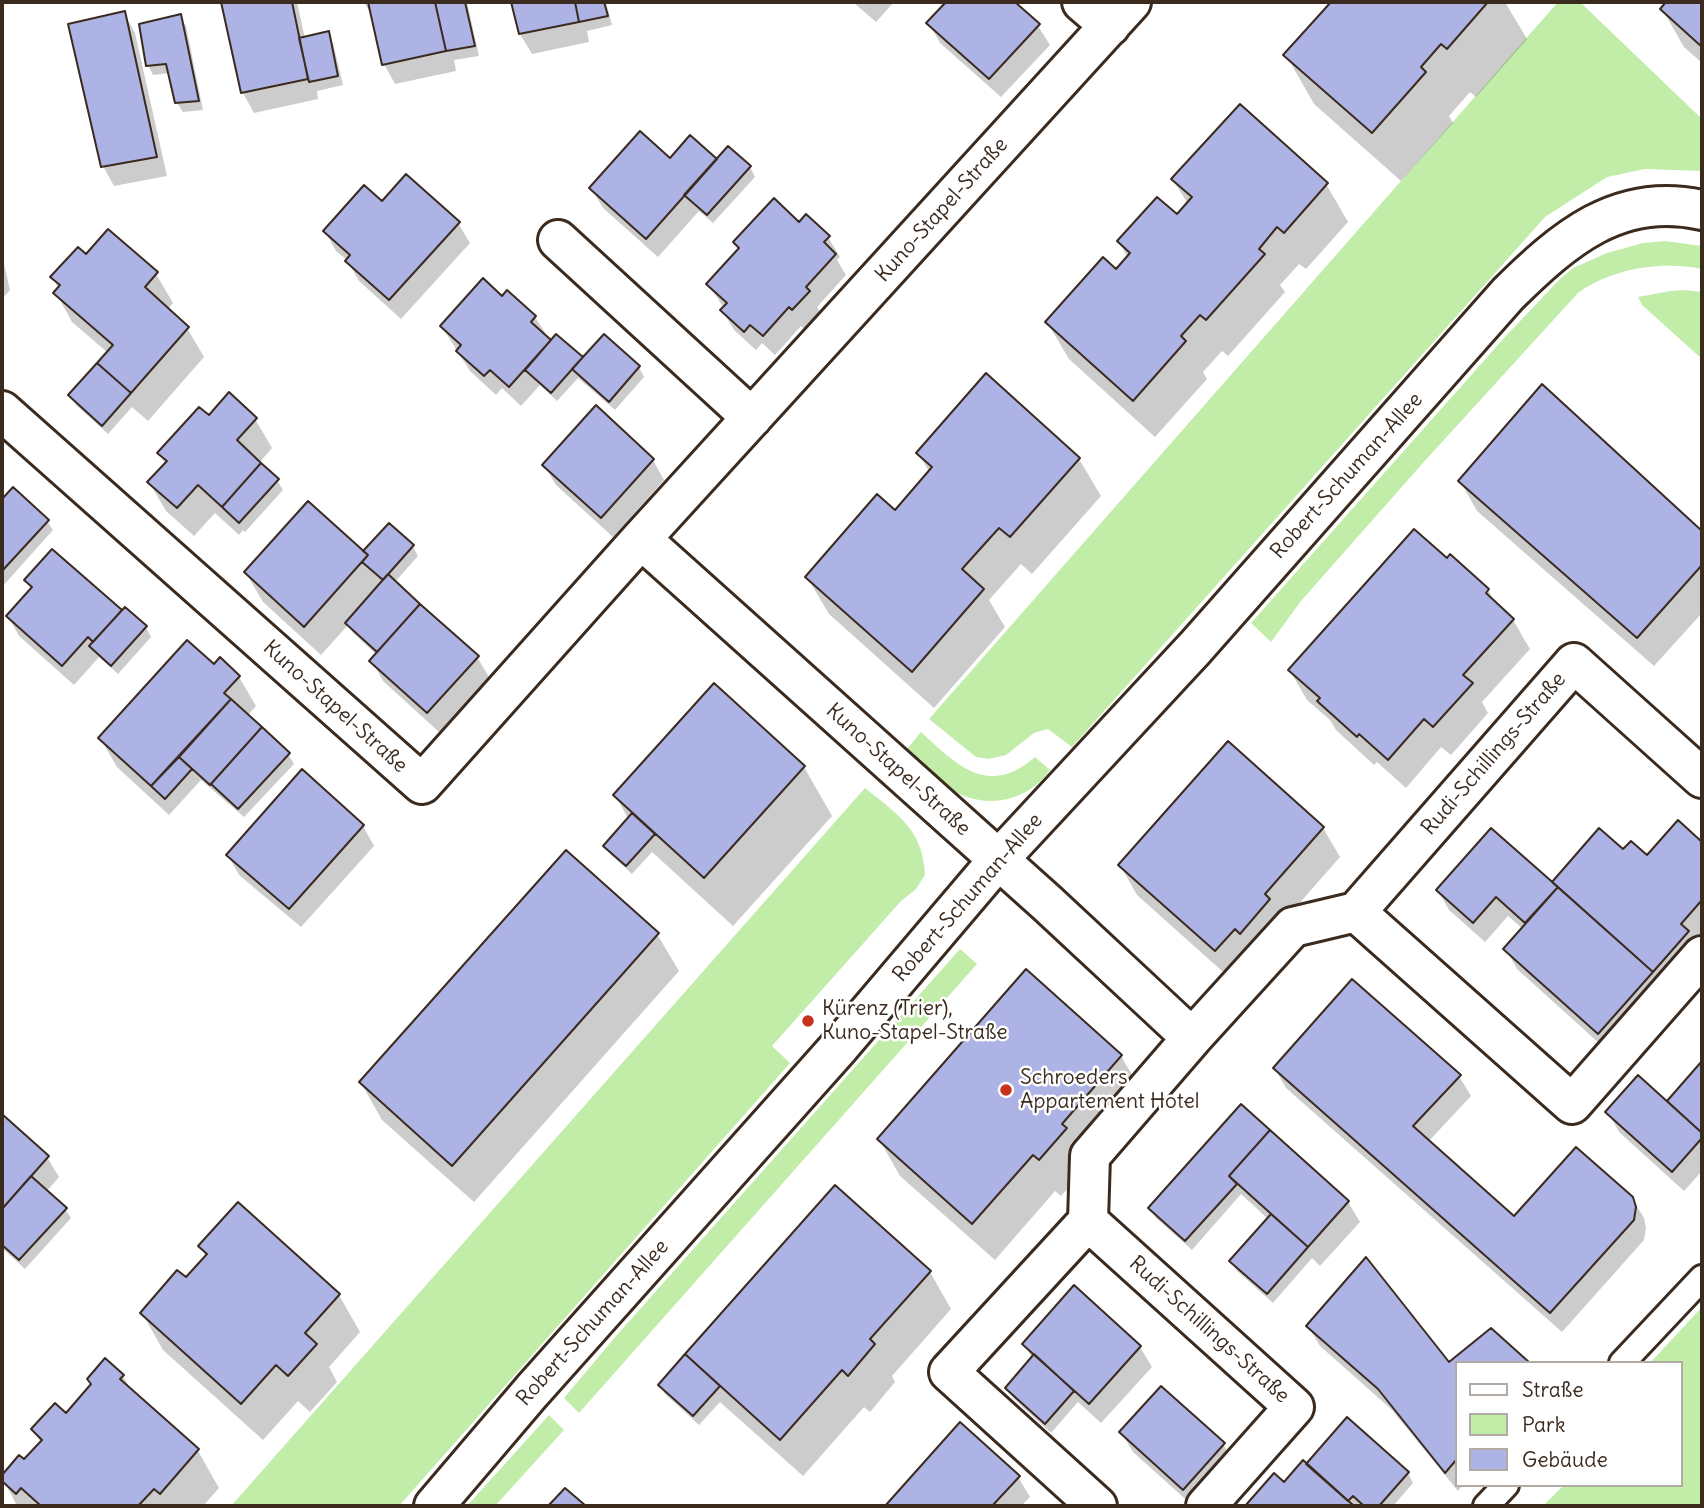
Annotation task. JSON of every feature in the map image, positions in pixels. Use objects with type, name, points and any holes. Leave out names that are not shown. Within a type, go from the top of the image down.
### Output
[{"type":"street","name":"Kuno-Stapel-Straße","points":[[2,411],[422,785],[752,418],[1108,10]]},
{"type":"street","name":"Robert-Schuman-Allee","points":[[434,1506],[532,1391],[840,1046],[998,860],[1195,648],[1508,294],[1546,257],[1586,228],[1604,219],[1654,206],[1702,210]]},
{"type":"street","points":[[558,240],[752,418]]},
{"type":"street","name":"Kuno-Stapel-Straße","points":[[641,539],[998,860]]},
{"type":"street","name":"Rudi-Schillings-Straße","points":[[1356,912],[1574,663],[1702,778]]},
{"type":"street","points":[[998,860],[1192,1038]]},
{"type":"street","points":[[1097,1506],[949,1372],[1088,1221],[1090,1156],[1293,927],[1356,912],[1572,1104],[1702,957]]},
{"type":"street","name":"Rudi-Schillings-Straße","points":[[1088,1221],[1294,1407],[1206,1506]]},
{"type":"lane","points":[[1624,1361],[1702,1278]]},
{"type":"lane","points":[[1486,1506],[1504,1487]]},
{"type":"green space","points":[[1558,2],[1580,2],[1702,119],[1702,171],[1645,169],[1607,177],[1545,217],[1072,747],[1048,729],[1034,733],[1006,755],[989,759],[976,757],[929,719]]},
{"type":"green space","points":[[1665,241],[1702,246],[1702,269],[1654,266],[1622,272],[1578,293],[1301,601],[1271,642],[1251,623],[1559,280],[1573,268],[1607,253],[1643,243]]},
{"type":"green space","points":[[1684,290],[1702,292],[1702,359],[1642,305],[1638,297]]},
{"type":"green space","points":[[921,732],[947,756],[974,772],[988,776],[1002,775],[1018,769],[1035,757],[1050,770],[1029,790],[1003,800],[989,801],[961,795],[932,774],[907,749]]},
{"type":"green space","points":[[865,788],[898,815],[914,834],[923,859],[925,875],[916,889],[901,901],[772,1046],[790,1063],[399,1506],[231,1506]]},
{"type":"green space","points":[[960,949],[977,964],[579,1413],[564,1398]]},
{"type":"green space","points":[[1702,1307],[1702,1506],[1543,1506],[1562,1487],[1683,1487],[1683,1361],[1652,1361]]},
{"type":"green space","points":[[549,1415],[564,1430],[495,1506],[467,1506]]},
{"type":"building","points":[[221,2],[292,2],[308,79],[241,93]]},
{"type":"building","points":[[368,2],[435,2],[446,51],[382,65]]},
{"type":"building","points":[[435,2],[465,2],[475,46],[446,51]]},
{"type":"building","points":[[511,2],[575,2],[579,22],[519,34]]},
{"type":"building","points":[[575,2],[604,2],[608,16],[579,22]]},
{"type":"building","points":[[946,2],[1015,2],[1040,24],[989,79],[926,23]]},
{"type":"building","points":[[1331,2],[1488,2],[1447,49],[1441,44],[1421,67],[1426,72],[1372,133],[1283,55]]},
{"type":"building","points":[[1666,2],[1702,2],[1702,47],[1660,9]]},
{"type":"building","points":[[125,11],[157,157],[101,167],[68,24]]},
{"type":"building","points":[[181,14],[199,101],[175,103],[166,64],[146,66],[139,24]]},
{"type":"building","points":[[329,31],[338,76],[309,82],[299,38]]},
{"type":"building","points":[[1240,104],[1328,183],[1284,233],[1277,227],[1259,249],[1265,254],[1206,320],[1200,315],[1181,336],[1186,341],[1133,401],[1045,322],[1103,257],[1116,269],[1130,253],[1117,241],[1157,197],[1177,214],[1192,197],[1171,179]]},
{"type":"building","points":[[640,131],[670,158],[690,135],[717,159],[646,239],[589,188]]},
{"type":"building","points":[[728,146],[751,166],[707,215],[684,195]]},
{"type":"building","points":[[406,174],[460,222],[389,300],[345,261],[350,255],[323,231],[364,185],[382,201]]},
{"type":"building","points":[[774,198],[799,222],[806,214],[830,236],[824,242],[836,254],[806,287],[810,291],[792,310],[789,307],[763,336],[750,325],[744,332],[720,310],[727,303],[706,284],[739,248],[733,242]]},
{"type":"building","points":[[108,229],[158,272],[145,287],[189,327],[131,393],[97,363],[113,345],[53,293],[60,285],[50,277],[78,247],[86,254]]},
{"type":"building","points":[[483,278],[502,296],[507,290],[536,316],[531,322],[551,340],[509,387],[490,370],[484,376],[456,351],[461,345],[440,326]]},
{"type":"building","points":[[556,334],[583,357],[551,393],[525,370]]},
{"type":"building","points":[[604,334],[640,366],[609,402],[572,369]]},
{"type":"building","points":[[97,363],[131,393],[102,426],[68,395]]},
{"type":"building","points":[[986,373],[1080,458],[1010,537],[999,528],[962,569],[984,589],[912,672],[805,577],[877,494],[895,510],[932,467],[916,453]]},
{"type":"building","points":[[1542,384],[1702,531],[1702,565],[1637,638],[1458,481]]},
{"type":"building","points":[[229,392],[257,418],[237,440],[261,463],[222,507],[198,485],[177,508],[147,482],[167,461],[157,453],[199,407],[209,415]]},
{"type":"building","points":[[596,405],[654,459],[601,518],[542,465]]},
{"type":"building","points":[[261,463],[279,479],[239,523],[222,507]]},
{"type":"building","points":[[13,487],[49,520],[2,571],[2,499]]},
{"type":"building","points":[[308,501],[368,555],[304,627],[244,572]]},
{"type":"building","points":[[389,523],[414,545],[383,580],[362,562],[368,555],[363,551]]},
{"type":"building","points":[[1414,529],[1447,558],[1450,554],[1489,589],[1486,593],[1514,619],[1463,675],[1473,683],[1433,727],[1424,719],[1388,760],[1359,734],[1357,737],[1317,701],[1320,698],[1288,670]]},
{"type":"building","points":[[52,549],[122,610],[93,642],[88,637],[62,666],[6,616],[32,587],[24,580]]},
{"type":"building","points":[[388,574],[420,604],[377,652],[345,623]]},
{"type":"building","points":[[420,604],[479,656],[427,713],[369,661]]},
{"type":"building","points":[[125,607],[147,626],[111,666],[89,646]]},
{"type":"building","points":[[187,640],[214,664],[220,657],[240,676],[224,693],[231,699],[151,786],[98,738]]},
{"type":"building","points":[[714,683],[805,766],[704,878],[613,795]]},
{"type":"building","points":[[231,699],[262,727],[210,785],[179,757]]},
{"type":"building","points":[[262,727],[290,753],[238,809],[211,784]]},
{"type":"building","points":[[1228,741],[1324,827],[1265,894],[1270,899],[1240,934],[1235,929],[1215,951],[1118,865]]},
{"type":"building","points":[[179,757],[192,769],[165,799],[151,786]]},
{"type":"building","points":[[302,769],[364,825],[289,909],[226,855]]},
{"type":"building","points":[[632,813],[655,834],[626,866],[603,846]]},
{"type":"building","points":[[1678,820],[1702,842],[1702,900],[1681,924],[1689,931],[1653,972],[1552,882],[1599,828],[1623,849],[1631,841],[1647,855]]},
{"type":"building","points":[[1491,828],[1558,887],[1525,923],[1496,897],[1473,923],[1436,890]]},
{"type":"building","points":[[566,850],[659,933],[452,1166],[359,1082]]},
{"type":"building","points":[[1558,887],[1653,972],[1598,1034],[1503,949]]},
{"type":"building","name":"Schroeders Appartement Hotel","points":[[1026,969],[1122,1055],[1062,1124],[1067,1128],[1039,1160],[1033,1155],[972,1224],[877,1139]]},
{"type":"building","points":[[1352,979],[1461,1075],[1413,1126],[1514,1216],[1576,1147],[1633,1197],[1636,1207],[1634,1220],[1550,1313],[1273,1068]]},
{"type":"building","points":[[1702,1061],[1702,1133],[1667,1101]]},
{"type":"building","points":[[1638,1075],[1702,1133],[1702,1138],[1672,1172],[1605,1112]]},
{"type":"building","points":[[1241,1104],[1270,1130],[1229,1176],[1237,1184],[1185,1241],[1148,1208]]},
{"type":"building","points":[[2,1114],[49,1156],[2,1209]]},
{"type":"building","points":[[1270,1130],[1349,1201],[1308,1247],[1229,1176]]},
{"type":"building","points":[[31,1176],[67,1208],[19,1260],[2,1245],[2,1209]]},
{"type":"building","points":[[835,1185],[931,1271],[870,1339],[875,1344],[848,1376],[842,1370],[780,1440],[685,1354]]},
{"type":"building","points":[[238,1202],[340,1294],[305,1333],[317,1344],[288,1376],[276,1365],[241,1404],[140,1313],[177,1270],[186,1277],[207,1254],[198,1246]]},
{"type":"building","points":[[1271,1214],[1308,1247],[1267,1294],[1229,1261]]},
{"type":"building","points":[[1366,1257],[1449,1362],[1491,1328],[1528,1361],[1456,1361],[1456,1460],[1445,1473],[1378,1389],[1306,1326]]},
{"type":"building","points":[[1074,1285],[1141,1346],[1089,1404],[1022,1344]]},
{"type":"building","points":[[685,1354],[720,1386],[693,1416],[658,1385]]},
{"type":"building","points":[[1034,1354],[1074,1391],[1045,1424],[1005,1388]]},
{"type":"building","points":[[105,1358],[124,1375],[120,1379],[199,1449],[160,1494],[154,1489],[138,1506],[41,1506],[21,1488],[16,1494],[2,1481],[2,1475],[19,1455],[24,1459],[42,1440],[31,1429],[55,1403],[66,1413],[91,1384],[87,1379]]},
{"type":"building","points":[[1161,1386],[1225,1443],[1183,1490],[1119,1432]]},
{"type":"building","points":[[1347,1417],[1409,1472],[1379,1506],[1364,1506],[1353,1496],[1348,1501],[1306,1464]]},
{"type":"building","points":[[960,1422],[1020,1476],[992,1506],[885,1506]]},
{"type":"building","points":[[1303,1460],[1354,1506],[1245,1506],[1274,1473],[1284,1482]]},
{"type":"building","points":[[565,1488],[586,1506],[548,1506]]},
{"type":"place","name":"Kürenz (Trier), Kuno-Stapel-Straße","points":[[808,1021]]},
{"type":"place","name":"Schroeders Appartement Hotel","points":[[1006,1090]]}]
